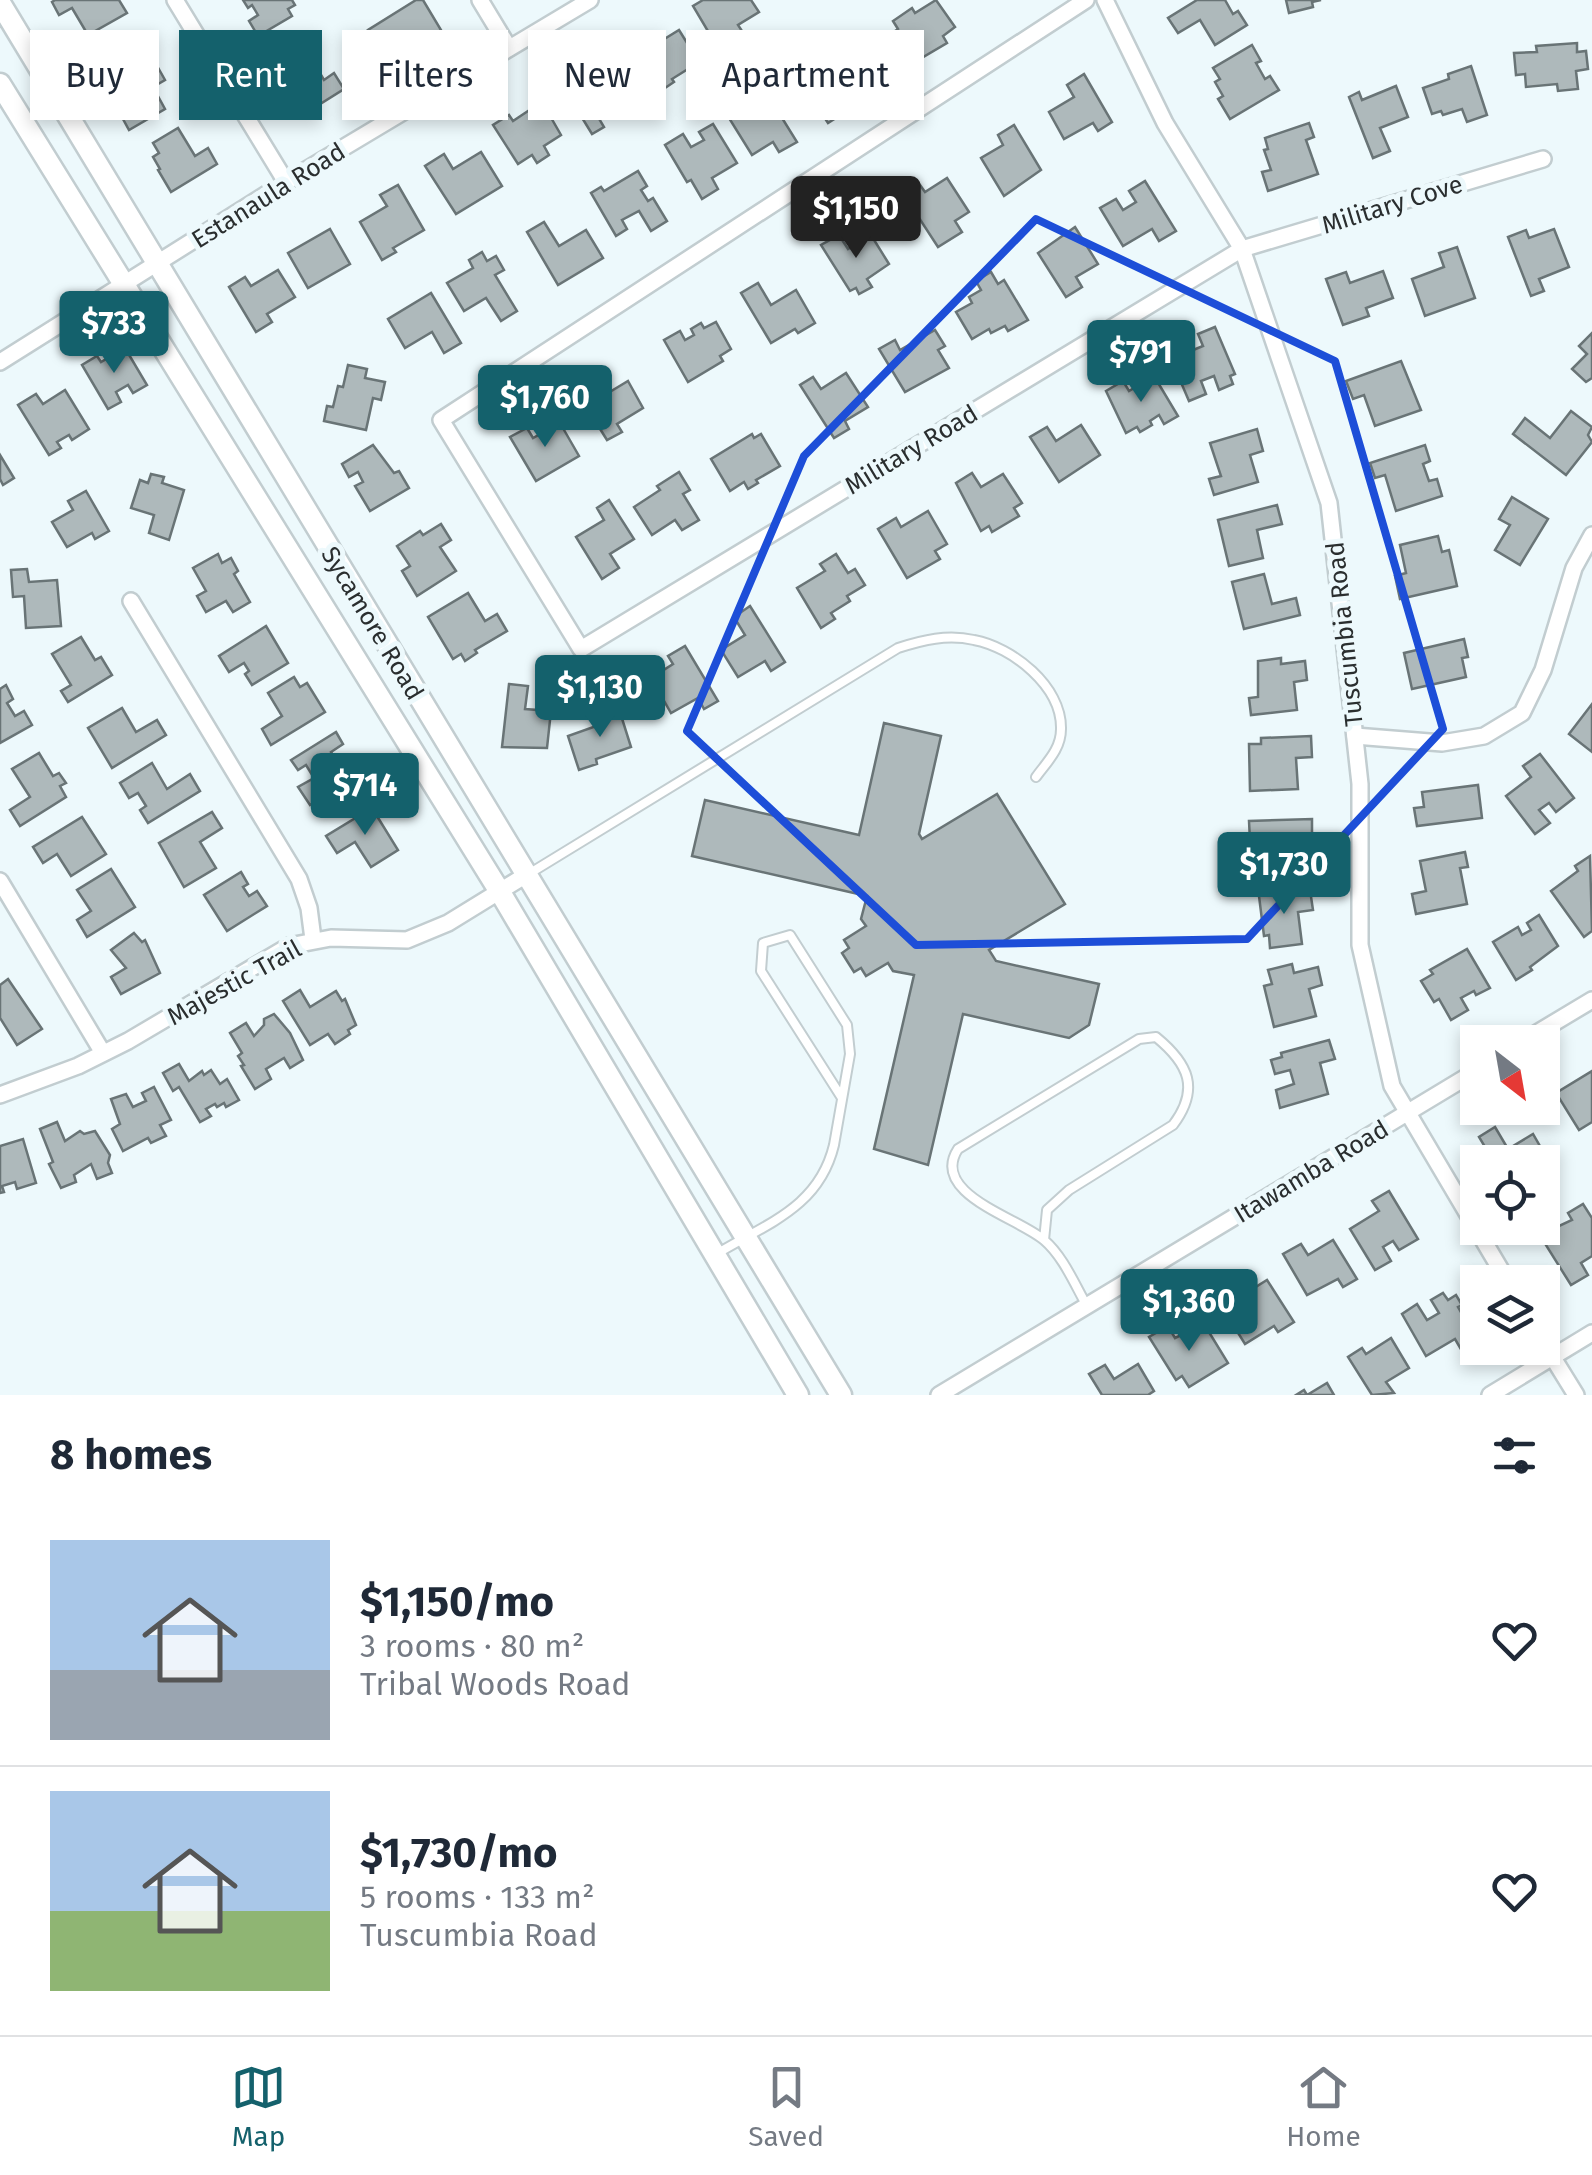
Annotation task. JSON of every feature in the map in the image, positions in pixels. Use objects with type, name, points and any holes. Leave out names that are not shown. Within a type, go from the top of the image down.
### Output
[{"type":"street","points":[[175,0],[286,182]]},
{"type":"street","points":[[480,0],[509,48]]},
{"type":"street","name":"Estanaula Road","points":[[0,362],[286,182],[590,0]]},
{"type":"street","name":"Military Road","points":[[1086,0],[441,420],[581,649],[1242,249]]},
{"type":"street","name":"Tuscumbia Road","points":[[1106,0],[1165,122],[1242,249],[1329,503],[1360,784],[1360,945],[1392,1086],[1498,1265]]},
{"type":"street","name":"Sycamore Road","points":[[0,3],[841,1395]]},
{"type":"street","name":"Sycamore Road","points":[[0,84],[500,892],[798,1395]]},
{"type":"street","name":"Military Cove","points":[[1242,249],[1543,159]]},
{"type":"street","points":[[1355,736],[1442,742],[1484,736],[1522,713],[1543,670],[1574,568],[1592,534]]},
{"type":"street","points":[[131,601],[299,879],[309,908],[313,939]]},
{"type":"street","name":"Majestic Trail","points":[[0,1095],[103,1053],[276,953],[313,939],[407,940],[448,923],[526,875]]},
{"type":"street","points":[[0,881],[103,1053]]},
{"type":"street","points":[[1550,1025],[1592,1000]]},
{"type":"street","name":"Itawamba Road","points":[[939,1395],[1460,1081]]},
{"type":"street","points":[[1560,1353],[1592,1334]]},
{"type":"street","points":[[1490,1395],[1540,1365]]},
{"type":"street","points":[[1558,1365],[1576,1395]]},
{"type":"lane","points":[[526,875],[898,648],[926,639],[962,638],[996,646],[1037,677],[1057,709],[1061,728],[1056,751],[1036,776]]},
{"type":"lane","points":[[714,1256],[808,1199],[831,1158],[842,1098],[850,1054],[847,1025],[790,935],[763,942],[761,971],[842,1098]]},
{"type":"lane","points":[[1044,1240],[1047,1210],[1069,1190],[1173,1125],[1184,1110],[1190,1096],[1188,1082],[1169,1048],[1156,1038],[1138,1039],[958,1149],[950,1160],[967,1196],[1044,1240],[1088,1306]]},
{"type":"highlighted area","points":[[1036,219],[1335,361],[1443,729],[1247,939],[916,945],[687,731],[804,456]]},
{"type":"building","points":[[119,0],[127,13],[97,30],[85,30],[72,8],[59,15],[52,2]]},
{"type":"building","points":[[243,0],[292,0],[295,5],[288,9],[292,16],[268,30],[254,30],[249,21],[258,15],[252,5],[248,8]]},
{"type":"building","points":[[416,0],[423,0],[441,30],[368,30]]},
{"type":"building","points":[[703,0],[751,0],[759,12],[738,25],[741,30],[707,30],[693,6]]},
{"type":"building","points":[[936,0],[955,27],[943,36],[947,43],[924,57],[924,30],[896,30],[893,21],[912,8],[915,13]]},
{"type":"building","points":[[1197,0],[1225,0],[1233,14],[1238,11],[1247,25],[1215,45],[1200,20],[1178,33],[1168,18]]},
{"type":"building","points":[[1286,0],[1321,0],[1312,2],[1313,7],[1289,13]]},
{"type":"building","points":[[679,30],[686,41],[686,70],[666,87],[666,38]]},
{"type":"building","points":[[1577,43],[1577,52],[1586,51],[1588,69],[1576,71],[1578,89],[1558,91],[1557,84],[1526,87],[1525,74],[1516,75],[1514,53],[1537,52],[1536,46]]},
{"type":"building","points":[[1252,45],[1265,79],[1270,76],[1279,90],[1230,119],[1218,99],[1223,96],[1213,68]]},
{"type":"building","points":[[1471,66],[1487,115],[1467,122],[1462,109],[1432,114],[1423,88]]},
{"type":"building","points":[[334,73],[342,90],[322,103],[322,77],[324,80]]},
{"type":"building","points":[[1084,74],[1112,122],[1098,131],[1093,123],[1064,139],[1049,112],[1074,97],[1067,85]]},
{"type":"building","points":[[1396,86],[1408,117],[1380,128],[1390,151],[1373,158],[1349,97],[1359,92],[1362,100]]},
{"type":"building","points":[[528,111],[528,120],[552,120],[561,135],[544,146],[549,155],[537,163],[532,155],[518,164],[493,125],[508,120],[509,115],[513,121]]},
{"type":"building","points":[[124,120],[146,120],[129,130]]},
{"type":"building","points":[[583,120],[600,120],[604,127],[592,134]]},
{"type":"building","points":[[730,120],[783,120],[797,142],[779,152],[773,142],[752,155]]},
{"type":"building","points":[[1309,123],[1314,137],[1306,140],[1318,174],[1268,191],[1262,172],[1271,170],[1264,150],[1268,149],[1265,138]]},
{"type":"building","points":[[713,124],[737,163],[712,178],[718,189],[702,199],[665,145],[683,134],[691,147],[704,140],[699,132]]},
{"type":"building","points":[[1014,125],[1041,170],[1004,196],[981,158],[1003,145],[998,135]]},
{"type":"building","points":[[178,128],[195,156],[208,148],[217,164],[171,192],[153,157],[159,153],[153,143]]},
{"type":"building","points":[[481,152],[502,186],[456,214],[425,166],[444,154],[453,169]]},
{"type":"building","points":[[638,171],[647,186],[641,190],[648,201],[653,198],[667,221],[651,231],[639,211],[622,220],[627,229],[616,236],[591,193],[601,187],[604,191]]},
{"type":"building","points":[[947,178],[969,212],[955,221],[962,232],[938,247],[904,195],[920,185],[925,192]]},
{"type":"building","points":[[1145,181],[1176,231],[1159,241],[1152,229],[1123,246],[1100,208],[1116,199],[1123,210],[1136,202],[1129,191]]},
{"type":"building","points":[[398,185],[424,230],[393,248],[396,252],[382,260],[360,222],[387,206],[380,195]]},
{"type":"building","points":[[544,222],[559,246],[586,230],[603,258],[558,285],[527,232]]},
{"type":"building","points":[[1075,227],[1098,264],[1076,277],[1082,287],[1066,297],[1038,253]]},
{"type":"building","points":[[330,229],[350,264],[308,288],[288,253]]},
{"type":"building","points":[[1554,229],[1569,267],[1539,279],[1544,291],[1531,296],[1508,237],[1526,230],[1529,238]]},
{"type":"building","points":[[839,235],[848,249],[871,235],[889,264],[867,279],[872,287],[859,294],[856,288],[850,291],[821,245]]},
{"type":"building","points":[[1457,247],[1475,298],[1425,316],[1412,279],[1444,267],[1439,253]]},
{"type":"building","points":[[482,252],[487,261],[496,256],[504,270],[495,275],[517,311],[501,321],[486,298],[464,311],[447,283],[473,268],[469,260]]},
{"type":"building","points":[[278,270],[295,297],[267,314],[272,322],[256,332],[229,287],[245,277],[251,286]]},
{"type":"building","points":[[1383,271],[1393,298],[1366,308],[1369,316],[1343,325],[1326,279],[1346,272],[1350,283]]},
{"type":"building","points":[[991,272],[998,284],[1004,280],[1028,320],[1008,331],[1005,326],[991,333],[989,329],[972,339],[956,312],[972,303],[969,297],[981,290],[976,281]]},
{"type":"building","points":[[758,283],[771,305],[796,290],[815,323],[771,343],[741,293]]},
{"type":"building","points":[[431,293],[461,343],[444,353],[432,332],[405,348],[388,319]]},
{"type":"building","points":[[716,322],[731,349],[720,356],[723,361],[688,382],[664,340],[680,331],[685,340],[694,335],[691,329],[701,323],[704,328]]},
{"type":"building","points":[[1215,327],[1235,374],[1230,376],[1233,384],[1219,390],[1214,376],[1201,381],[1206,394],[1189,401],[1171,359],[1203,346],[1198,334]]},
{"type":"building","points":[[935,330],[945,346],[938,350],[949,368],[905,392],[879,349],[895,340],[900,350]]},
{"type":"building","points":[[1592,333],[1592,378],[1586,382],[1572,369],[1587,354],[1579,346]]},
{"type":"building","points":[[125,348],[147,385],[133,393],[128,385],[116,392],[121,402],[108,409],[82,365],[97,356],[101,362]]},
{"type":"building","points":[[1401,361],[1421,410],[1375,426],[1364,395],[1353,399],[1346,381]]},
{"type":"building","points":[[348,365],[367,369],[365,378],[385,382],[381,400],[373,398],[366,430],[324,421],[327,406],[333,407],[338,386],[343,387]]},
{"type":"building","points":[[846,373],[868,407],[845,421],[849,429],[834,438],[800,385],[813,377],[821,389]]},
{"type":"building","points":[[1154,376],[1178,416],[1164,424],[1159,415],[1140,432],[1137,427],[1126,433],[1106,391],[1123,381],[1129,391]]},
{"type":"building","points":[[628,381],[643,408],[617,424],[622,432],[607,440],[597,424],[591,427],[581,411],[589,407],[579,391],[595,382],[603,396]]},
{"type":"building","points":[[65,390],[89,429],[72,440],[69,435],[57,442],[61,448],[49,455],[18,405],[36,394],[43,404]]},
{"type":"building","points":[[1571,411],[1592,427],[1588,435],[1592,442],[1566,475],[1513,434],[1525,418],[1550,438]]},
{"type":"building","points":[[560,423],[579,456],[536,481],[510,437],[527,428],[533,438]]},
{"type":"building","points":[[1081,425],[1100,455],[1059,482],[1030,437],[1047,427],[1056,441]]},
{"type":"building","points":[[1257,429],[1263,451],[1250,455],[1258,482],[1214,495],[1209,479],[1221,476],[1210,443]]},
{"type":"building","points":[[752,434],[754,438],[761,434],[780,466],[748,489],[744,482],[730,491],[711,459]]},
{"type":"building","points":[[373,445],[394,473],[399,471],[409,488],[370,511],[355,486],[363,482],[358,472],[349,477],[342,464]]},
{"type":"building","points":[[1425,445],[1430,461],[1423,464],[1429,481],[1437,479],[1442,496],[1396,511],[1385,475],[1375,478],[1370,463]]},
{"type":"building","points":[[0,455],[14,478],[3,485],[0,479]]},
{"type":"building","points":[[679,472],[690,490],[683,494],[699,520],[682,530],[675,520],[652,535],[634,507]]},
{"type":"building","points":[[972,473],[981,487],[1003,474],[1022,503],[1014,508],[1019,516],[992,532],[989,526],[981,531],[956,483]]},
{"type":"building","points":[[151,474],[164,477],[162,483],[184,490],[169,540],[149,533],[154,515],[131,508],[140,480],[148,483]]},
{"type":"building","points":[[86,491],[109,531],[95,539],[92,533],[67,547],[52,522],[73,510],[68,501]]},
{"type":"building","points":[[1512,497],[1548,519],[1520,565],[1495,550],[1510,525],[1499,519]]},
{"type":"building","points":[[609,500],[634,539],[610,554],[619,568],[602,579],[576,537],[604,520],[597,508]]},
{"type":"building","points":[[1277,505],[1282,524],[1257,530],[1263,558],[1229,566],[1218,520]]},
{"type":"building","points":[[928,511],[947,544],[935,551],[940,559],[907,578],[878,529],[896,518],[901,527]]},
{"type":"building","points":[[441,524],[451,540],[440,547],[456,571],[417,596],[402,571],[410,566],[397,546],[420,531],[423,535]]},
{"type":"building","points":[[1438,536],[1442,552],[1449,550],[1457,586],[1400,599],[1395,576],[1406,573],[1400,545]]},
{"type":"building","points":[[218,554],[222,563],[231,558],[238,571],[234,574],[250,602],[233,612],[226,601],[206,612],[197,596],[206,591],[193,568]]},
{"type":"building","points":[[836,554],[848,573],[855,569],[865,585],[847,596],[850,601],[831,613],[835,619],[821,628],[797,588],[825,571],[820,564]]},
{"type":"building","points":[[27,569],[29,582],[57,580],[61,626],[26,628],[24,596],[13,597],[11,570]]},
{"type":"building","points":[[1264,574],[1272,604],[1296,598],[1300,615],[1244,629],[1232,582]]},
{"type":"building","points":[[468,593],[485,621],[497,614],[507,631],[475,650],[477,653],[465,661],[461,654],[453,659],[428,617]]},
{"type":"building","points":[[750,606],[785,662],[771,671],[765,661],[738,677],[721,650],[745,635],[734,617]]},
{"type":"building","points":[[266,626],[288,663],[252,685],[244,663],[229,672],[219,656]]},
{"type":"building","points":[[81,637],[95,660],[101,657],[112,675],[68,702],[61,691],[71,685],[52,654]]},
{"type":"building","points":[[1464,639],[1468,657],[1462,658],[1466,677],[1412,689],[1404,653]]},
{"type":"building","points":[[685,646],[718,701],[704,709],[698,698],[671,713],[651,678],[673,664],[668,656]]},
{"type":"building","points":[[1281,658],[1281,664],[1305,661],[1307,680],[1294,682],[1297,710],[1251,715],[1249,698],[1258,697],[1258,661]]},
{"type":"building","points":[[294,677],[300,687],[307,683],[325,712],[271,745],[262,729],[282,716],[268,693]]},
{"type":"building","points":[[509,684],[528,686],[525,709],[551,711],[547,748],[502,747]]},
{"type":"building","points":[[6,685],[13,699],[7,703],[15,716],[24,711],[32,725],[0,743],[0,689]]},
{"type":"building","points":[[1592,704],[1592,752],[1569,734]]},
{"type":"building","points":[[122,708],[136,732],[157,720],[166,735],[112,768],[88,728]]},
{"type":"building","points":[[619,709],[631,747],[596,759],[597,764],[579,770],[568,736],[602,724],[599,716]]},
{"type":"building","points":[[884,723],[941,736],[919,834],[922,839],[997,794],[1065,904],[989,950],[996,961],[1099,984],[1089,1025],[1069,1038],[963,1014],[928,1165],[874,1149],[914,975],[893,971],[888,963],[866,976],[861,968],[854,972],[842,953],[849,948],[844,940],[866,926],[861,919],[867,896],[692,856],[705,800],[859,835]]},
{"type":"building","points":[[336,732],[343,744],[331,752],[336,760],[343,755],[356,775],[310,805],[298,787],[314,778],[306,765],[298,770],[291,760]]},
{"type":"building","points":[[1311,736],[1312,757],[1296,758],[1298,789],[1250,791],[1249,744],[1261,744],[1261,738]]},
{"type":"building","points":[[39,753],[53,776],[59,773],[66,783],[60,786],[66,797],[20,826],[10,810],[30,797],[12,769]]},
{"type":"building","points":[[1540,754],[1574,798],[1556,812],[1549,803],[1539,810],[1550,823],[1535,834],[1506,796],[1531,777],[1523,766]]},
{"type":"building","points":[[152,763],[167,789],[190,774],[200,791],[148,823],[140,810],[146,806],[138,793],[129,798],[120,783]]},
{"type":"building","points":[[1478,785],[1482,818],[1417,826],[1414,808],[1424,807],[1422,792]]},
{"type":"building","points":[[372,808],[398,850],[371,867],[355,842],[337,853],[326,836]]},
{"type":"building","points":[[212,812],[222,828],[200,842],[216,868],[184,887],[159,843]]},
{"type":"building","points":[[82,817],[106,854],[71,876],[57,854],[43,863],[33,847]]},
{"type":"building","points":[[1312,819],[1312,837],[1293,837],[1293,855],[1301,855],[1302,868],[1252,869],[1252,855],[1260,855],[1260,840],[1250,841],[1249,821]]},
{"type":"building","points":[[1465,852],[1468,867],[1460,868],[1467,904],[1416,914],[1412,894],[1426,891],[1420,861]]},
{"type":"building","points":[[1590,856],[1592,931],[1584,937],[1551,891],[1578,871],[1575,866]]},
{"type":"building","points":[[111,869],[135,907],[87,937],[77,920],[91,911],[77,890]]},
{"type":"building","points":[[241,872],[249,896],[257,891],[267,906],[227,931],[204,895]]},
{"type":"building","points":[[1310,890],[1313,910],[1298,912],[1302,944],[1270,948],[1269,935],[1264,936],[1259,896]]},
{"type":"building","points":[[1539,915],[1558,946],[1516,980],[1493,942],[1518,927],[1522,935],[1531,930],[1527,923]]},
{"type":"building","points":[[134,933],[142,942],[145,940],[160,973],[121,994],[111,977],[126,968],[111,950]]},
{"type":"building","points":[[1467,949],[1490,988],[1461,998],[1468,1010],[1451,1020],[1439,999],[1434,1002],[1421,981],[1433,974],[1430,970]]},
{"type":"building","points":[[1292,964],[1294,973],[1318,967],[1322,985],[1309,989],[1316,1016],[1274,1027],[1264,986],[1272,984],[1268,970]]},
{"type":"building","points":[[8,979],[42,1029],[17,1045],[0,1018],[0,985]]},
{"type":"building","points":[[300,990],[310,1007],[336,991],[342,1001],[345,999],[356,1025],[348,1030],[350,1034],[335,1044],[328,1034],[310,1045],[283,1001]]},
{"type":"building","points":[[274,1014],[290,1033],[303,1060],[290,1068],[284,1058],[266,1069],[271,1079],[255,1089],[241,1066],[244,1065],[238,1056],[242,1053],[230,1033],[246,1023],[254,1036],[264,1025],[264,1019]]},
{"type":"building","points":[[1329,1040],[1335,1059],[1320,1063],[1328,1094],[1280,1108],[1276,1090],[1294,1084],[1290,1070],[1275,1074],[1271,1060],[1282,1057],[1281,1053]]},
{"type":"building","points":[[179,1064],[189,1081],[202,1071],[204,1075],[211,1070],[220,1084],[227,1079],[239,1100],[226,1107],[224,1103],[206,1109],[211,1116],[200,1122],[179,1087],[173,1091],[163,1073]]},
{"type":"building","points":[[1592,1071],[1592,1122],[1579,1130],[1560,1099],[1560,1091]]},
{"type":"building","points":[[154,1087],[171,1120],[160,1125],[166,1136],[151,1143],[148,1138],[123,1151],[112,1129],[120,1124],[111,1099],[126,1094],[133,1107],[146,1101],[142,1093]]},
{"type":"building","points":[[57,1122],[65,1141],[80,1131],[95,1131],[110,1155],[112,1173],[97,1179],[91,1164],[74,1175],[76,1182],[61,1188],[49,1164],[53,1162],[40,1129]]},
{"type":"building","points":[[1495,1127],[1506,1145],[1484,1145],[1479,1137]]},
{"type":"building","points":[[1533,1134],[1539,1145],[1515,1145]]},
{"type":"building","points":[[23,1139],[36,1183],[17,1189],[15,1182],[2,1186],[4,1192],[0,1193],[0,1146]]},
{"type":"building","points":[[1389,1191],[1418,1239],[1399,1250],[1393,1241],[1383,1247],[1391,1261],[1375,1270],[1350,1229],[1379,1211],[1372,1201]]},
{"type":"building","points":[[1583,1204],[1592,1218],[1592,1256],[1581,1263],[1588,1275],[1571,1285],[1546,1245],[1560,1245],[1560,1226],[1572,1220],[1568,1213]]},
{"type":"building","points":[[1333,1240],[1357,1279],[1343,1287],[1338,1279],[1307,1295],[1283,1254],[1301,1244],[1308,1255]]},
{"type":"building","points":[[1267,1280],[1294,1322],[1278,1332],[1274,1326],[1245,1344],[1215,1296],[1231,1287],[1238,1298]]},
{"type":"building","points":[[1443,1293],[1448,1300],[1456,1295],[1460,1302],[1460,1348],[1455,1339],[1426,1356],[1402,1314],[1417,1304],[1427,1320],[1439,1313],[1431,1300]]},
{"type":"building","points":[[1204,1324],[1228,1363],[1189,1387],[1182,1376],[1176,1380],[1149,1337],[1168,1326],[1175,1338]]},
{"type":"building","points":[[1391,1338],[1409,1368],[1386,1382],[1394,1393],[1372,1395],[1348,1357],[1362,1348],[1366,1354]]},
{"type":"building","points":[[1138,1364],[1154,1391],[1148,1395],[1102,1395],[1089,1374],[1105,1365],[1114,1379]]},
{"type":"building","points":[[1327,1383],[1334,1395],[1307,1395]]}]
